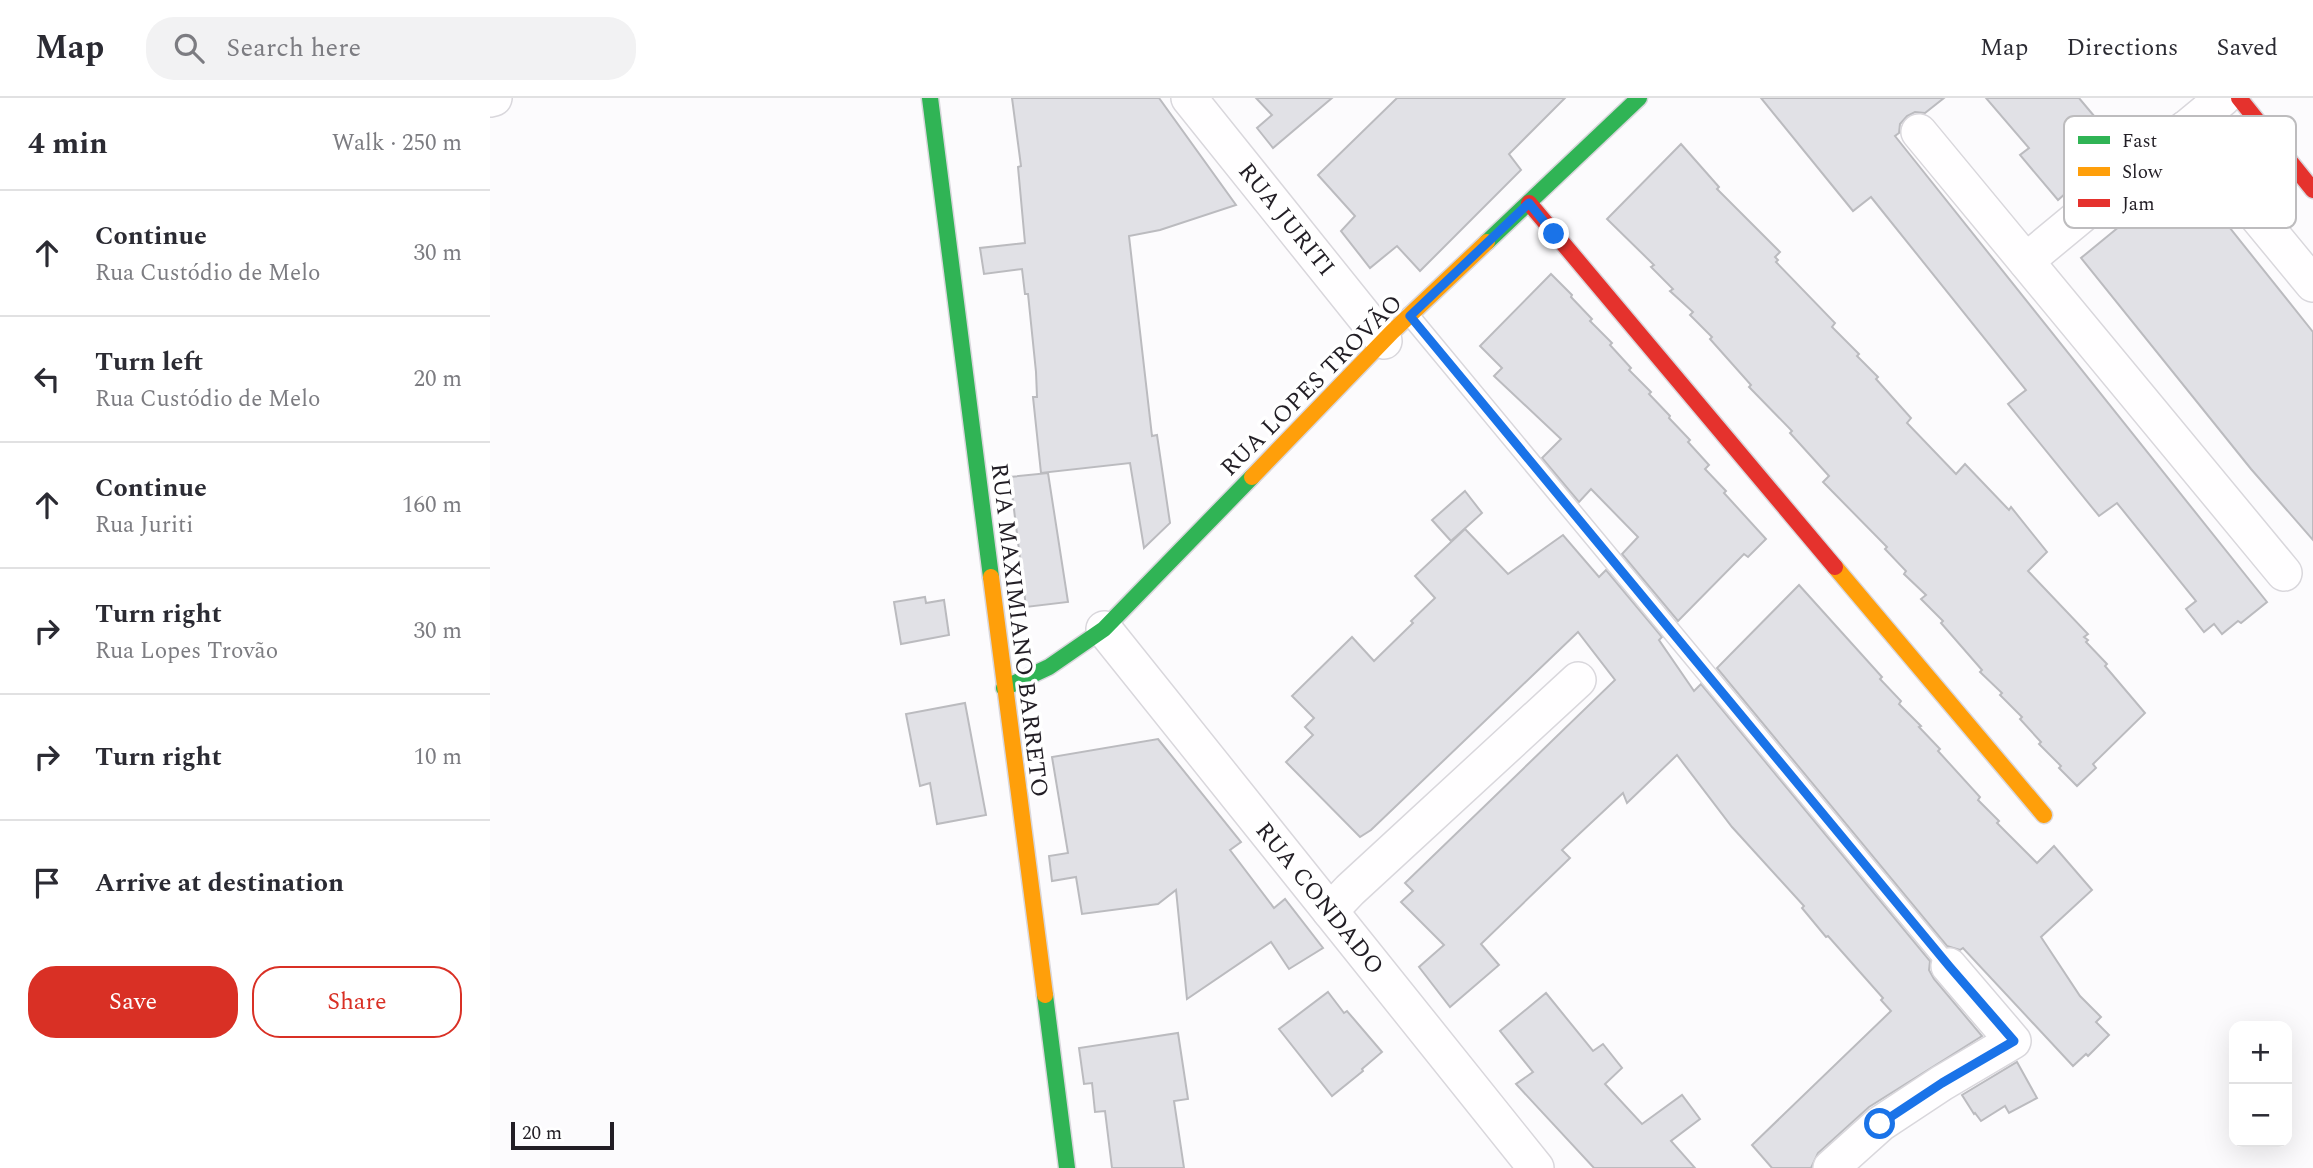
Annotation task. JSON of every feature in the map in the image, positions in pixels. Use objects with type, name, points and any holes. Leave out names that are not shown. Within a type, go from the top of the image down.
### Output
[{"type":"street","name":"RUA MAXIMIANO BARRETO","points":[[930,98],[1067,1168]]},
{"type":"street","name":"RUA JURITI","points":[[1189,98],[1384,341]]},
{"type":"street","name":"RUA LOPES TROVÃO","points":[[1004,688],[1049,667],[1104,629],[1384,341],[1639,98]]},
{"type":"street","points":[[2201,116],[2223,98]]},
{"type":"street","points":[[2239,98],[2253,116]]},
{"type":"street","points":[[1919,132],[2284,573]]},
{"type":"street","points":[[2296,169],[2313,190]]},
{"type":"street","points":[[1529,203],[2045,816]]},
{"type":"street","points":[[2025,261],[2065,228]]},
{"type":"street","points":[[2267,228],[2313,284]]},
{"type":"street","name":"RUA CONDADO","points":[[1104,629],[1536,1168]]},
{"type":"street","points":[[1330,911],[1578,680]]},
{"type":"street","points":[[1831,1168],[1880,1124],[1942,1083],[2014,1041],[1949,966]]},
{"type":"lane","points":[[1410,316],[1949,966]]},
{"type":"building","points":[[1012,98],[1159,98],[1236,205],[1160,230],[1129,236],[1152,436],[1157,435],[1170,523],[1144,548],[1130,463],[1041,473],[1033,397],[1037,397],[1036,372],[1028,294],[1025,294],[1022,269],[984,274],[980,248],[1025,243],[1018,167],[1021,166]]},
{"type":"building","points":[[1256,98],[1332,98],[1273,148],[1257,128],[1272,115]]},
{"type":"building","points":[[1397,98],[1565,98],[1509,154],[1521,170],[1420,271],[1397,246],[1370,268],[1341,231],[1355,216],[1318,175]]},
{"type":"building","points":[[1761,98],[1944,98],[1925,113],[1915,112],[1907,116],[1895,136],[2267,602],[2222,634],[2214,624],[2204,632],[2186,609],[2196,601],[2117,503],[2099,516],[2008,404],[2026,390],[1871,197],[1853,211]]},
{"type":"building","points":[[1986,98],[2079,98],[2094,116],[2064,116],[2064,195],[2058,200],[2020,155],[2029,148]]},
{"type":"building","points":[[1681,144],[1719,187],[1717,189],[1780,252],[1775,257],[1778,260],[1776,262],[1835,323],[1832,327],[1859,354],[1857,356],[1911,418],[1907,423],[1956,474],[1965,464],[2009,510],[2011,507],[2047,552],[2028,571],[2088,634],[2084,637],[2088,640],[2086,642],[2145,713],[2093,764],[2096,768],[2077,786],[2039,744],[2041,742],[2020,719],[2022,717],[2000,695],[2002,693],[1980,672],[1982,670],[1941,623],[1943,621],[1921,599],[1926,595],[1904,574],[1906,571],[1885,549],[1887,547],[1823,482],[1829,476],[1790,433],[1792,431],[1749,387],[1751,385],[1710,339],[1712,337],[1690,315],[1693,312],[1670,291],[1673,289],[1651,267],[1654,265],[1607,219]]},
{"type":"building","points":[[2118,228],[2230,228],[2313,332],[2313,540],[2251,469],[2081,258]]},
{"type":"building","points":[[1551,274],[1612,343],[1610,345],[1631,368],[1629,370],[1651,392],[1649,394],[1709,465],[1705,469],[1766,539],[1748,557],[1744,554],[1678,621],[1622,554],[1638,537],[1591,489],[1579,502],[1542,458],[1561,439],[1494,376],[1502,368],[1480,346]]},
{"type":"building","points":[[1048,473],[1068,602],[1026,607],[1010,477]]},
{"type":"building","points":[[1465,491],[1482,513],[1451,541],[1432,520]]},
{"type":"building","points":[[1465,529],[1508,574],[1563,535],[1599,577],[1606,570],[1662,637],[1659,640],[1694,691],[1701,684],[1930,961],[1929,970],[1934,979],[1982,1036],[1869,1107],[1818,1153],[1811,1168],[1772,1168],[1752,1145],[1891,1011],[1881,1000],[1883,998],[1828,936],[1826,937],[1802,908],[1804,906],[1732,827],[1677,755],[1627,803],[1623,793],[1562,850],[1570,858],[1481,944],[1499,965],[1450,1007],[1419,967],[1444,945],[1401,902],[1413,891],[1405,883],[1615,680],[1578,632],[1371,830],[1360,837],[1286,762],[1313,735],[1305,727],[1314,718],[1292,696],[1352,637],[1374,661],[1435,598],[1415,576]]},
{"type":"building","points":[[1799,585],[1882,677],[1880,679],[1901,701],[1899,704],[1921,726],[1919,727],[1940,749],[1938,751],[1980,797],[1978,800],[1999,821],[1997,823],[2037,863],[2054,846],[2092,890],[2041,937],[2080,996],[2101,1017],[2096,1022],[2109,1035],[2088,1056],[2086,1054],[2073,1066],[1963,948],[1960,950],[1947,946],[1717,668]]},
{"type":"building","points":[[925,597],[926,603],[944,600],[949,635],[901,644],[894,602]]},
{"type":"building","points":[[965,703],[986,815],[937,824],[930,783],[920,786],[906,714]]},
{"type":"building","points":[[1158,739],[1241,842],[1230,850],[1274,908],[1285,899],[1323,948],[1289,969],[1271,942],[1187,999],[1176,890],[1158,904],[1082,914],[1076,877],[1052,881],[1049,856],[1068,853],[1052,757]]},
{"type":"building","points":[[1328,992],[1344,1013],[1347,1011],[1382,1052],[1332,1096],[1279,1029]]},
{"type":"building","points":[[1546,993],[1593,1051],[1603,1044],[1622,1068],[1605,1084],[1642,1124],[1682,1095],[1700,1119],[1671,1141],[1695,1168],[1594,1168],[1516,1084],[1533,1072],[1500,1031]]},
{"type":"building","points":[[1178,1033],[1188,1099],[1174,1101],[1184,1168],[1112,1168],[1105,1111],[1095,1112],[1092,1083],[1084,1084],[1079,1048]]},
{"type":"building","points":[[2017,1062],[2037,1098],[2009,1113],[2005,1106],[1981,1121],[1962,1095]]},
{"type":"traffic: fast","points":[[930,98],[991,577]]},
{"type":"traffic: fast","points":[[1487,242],[1639,98]]},
{"type":"traffic: fast","points":[[1004,688],[1049,667],[1104,629],[1252,477]]},
{"type":"traffic: fast","points":[[1045,995],[1067,1168]]},
{"type":"traffic: slow","points":[[1252,477],[1392,332],[1487,242]]},
{"type":"traffic: slow","points":[[1835,567],[2044,815]]},
{"type":"traffic: slow","points":[[991,577],[1045,995]]},
{"type":"traffic: jam","points":[[2239,98],[2253,116]]},
{"type":"traffic: jam","points":[[2296,169],[2313,190]]},
{"type":"traffic: jam","points":[[1529,203],[1835,567]]},
{"type":"route","points":[[1554,234],[1529,203],[1410,316],[2014,1041],[1942,1083],[1880,1124]]}]
